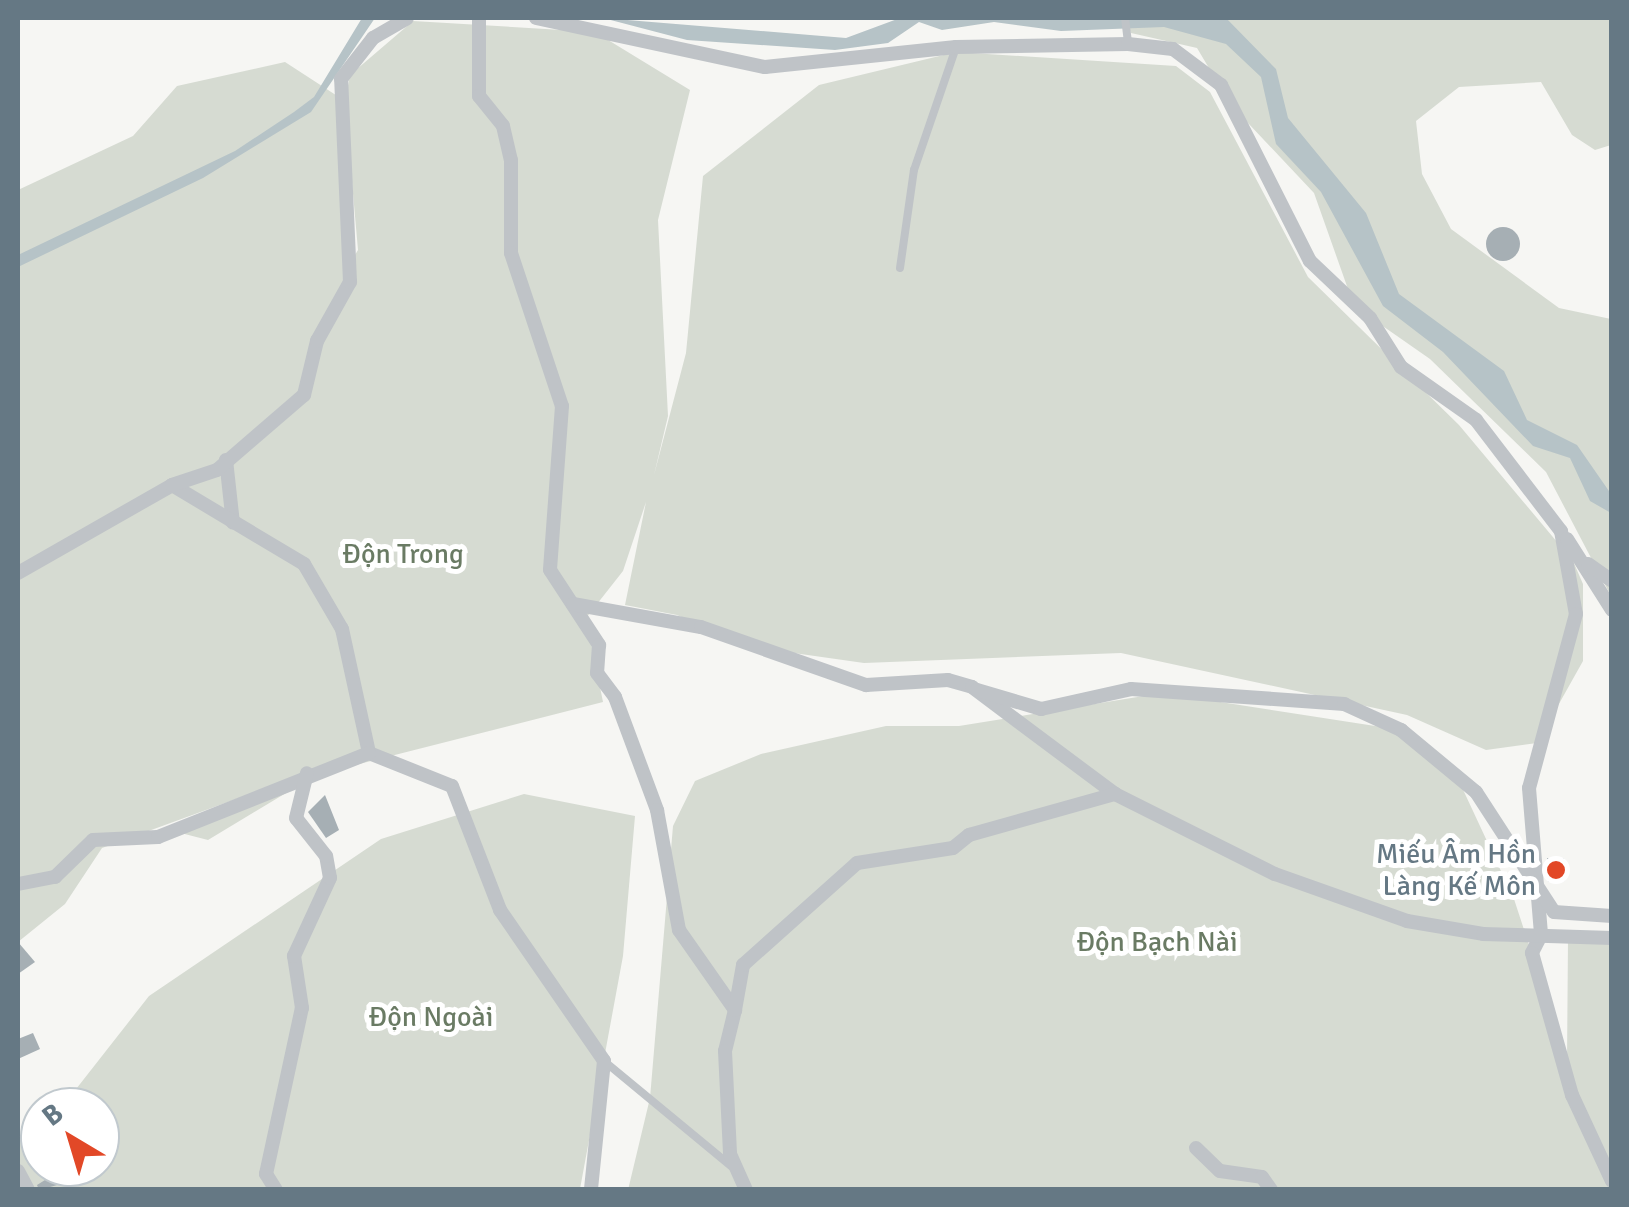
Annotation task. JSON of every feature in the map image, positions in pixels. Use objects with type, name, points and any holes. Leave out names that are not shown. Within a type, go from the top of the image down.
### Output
[{"type":"street","points":[[18,574],[172,485],[226,460],[304,395],[317,341],[350,282],[341,79],[373,38],[408,18]]},
{"type":"street","points":[[479,18],[479,96],[502,126],[511,160],[511,253],[562,406],[546,543],[573,604],[599,645],[597,673],[615,697],[656,810],[679,930],[735,1010]]},
{"type":"street","points":[[536,18],[765,67],[956,47],[1127,38],[1172,48],[1221,85],[1310,260],[1370,318],[1401,367],[1476,420],[1583,560],[1612,610]]},
{"type":"street","points":[[226,460],[233,523]]},
{"type":"street","points":[[172,485],[304,564],[329,598],[368,753]]},
{"type":"street","points":[[1561,532],[1576,614],[1529,788],[1541,935],[1532,953],[1548,1022],[1612,1181]]},
{"type":"street","points":[[1583,560],[1612,582]]},
{"type":"street","points":[[573,604],[701,628],[866,685],[972,687],[1042,709],[1131,688],[1344,704],[1401,730],[1476,792],[1554,912],[1612,916]]},
{"type":"street","points":[[972,687],[1115,794],[1275,874],[1391,915],[1541,935],[1612,938]]},
{"type":"street","points":[[18,884],[56,877],[93,840],[158,837],[307,773],[368,753],[452,786],[500,910],[604,1060],[591,1190]]},
{"type":"street","points":[[276,1190],[266,1174],[302,1008],[294,956],[330,878],[326,856],[296,818],[307,773]]},
{"type":"street","points":[[746,1190],[735,1168],[724,1051],[743,965],[857,863],[953,848],[969,835],[1115,794]]},
{"type":"street","points":[[1196,1148],[1220,1171],[1262,1177],[1270,1190]]},
{"type":"street","points":[[18,1171],[28,1190]]},
{"type":"lane","points":[[1126,18],[1127,38]]},
{"type":"lane","points":[[900,268],[912,182],[956,47]]},
{"type":"lane","points":[[604,1060],[735,1168]]},
{"type":"green space","points":[[1611,18],[1611,145],[1595,150],[1572,135],[1541,82],[1459,87],[1416,121],[1422,174],[1451,229],[1559,308],[1611,319],[1611,596],[1546,472],[1430,359],[1354,306],[1314,193],[1231,105],[1197,48],[1131,33],[1126,20]]},
{"type":"green space","name":"Độn Trong","points":[[413,21],[595,32],[690,90],[658,220],[668,416],[654,475],[686,353],[703,176],[819,85],[956,52],[1176,66],[1210,92],[1308,277],[1459,425],[1573,561],[1583,584],[1583,661],[1537,743],[1486,750],[1407,715],[1121,653],[864,663],[744,646],[677,615],[625,605],[646,502],[623,571],[586,618],[603,702],[316,775],[208,840],[173,831],[351,757],[102,848],[65,904],[18,942],[18,190],[133,136],[177,86],[285,62],[345,101],[350,75]],"holes":[[[346,114],[358,250],[347,268]]]},
{"type":"green space","name":"Độn Bạch Nài","points":[[1162,693],[1401,730],[1452,766],[1514,899],[1567,1061],[1568,939],[1611,937],[1611,1189],[628,1190],[650,1098],[673,826],[695,781],[761,754],[886,726],[959,726]]},
{"type":"green space","name":"Độn Ngoài","points":[[524,794],[635,816],[623,956],[580,1189],[18,1189],[20,1141],[20,1187],[120,1187],[120,1087],[78,1087],[149,996],[381,839]]},
{"type":"shaded area","points":[[362,18],[375,18],[311,112],[203,178],[18,267],[18,255],[235,151],[294,112],[314,97]]},
{"type":"shaded area","points":[[603,18],[846,38],[900,18],[1226,18],[1276,69],[1288,118],[1366,213],[1399,294],[1504,371],[1527,420],[1577,445],[1611,494],[1611,513],[1590,501],[1570,458],[1533,446],[1443,352],[1383,306],[1321,192],[1276,144],[1261,77],[1226,44],[1164,27],[1061,31],[994,22],[942,30],[919,22],[888,43],[835,50],[687,40]]},
{"type":"building","points":[[1503,227],[1515,232],[1520,244],[1515,256],[1503,261],[1491,256],[1486,244],[1491,232]]},
{"type":"building","points":[[325,795],[339,830],[326,838],[308,812]]},
{"type":"building","name":"Miếu Âm Hồn Làng Kế Môn","points":[[1547,858],[1564,858],[1565,881],[1548,882]]},
{"type":"building","points":[[18,942],[35,962],[18,974]]},
{"type":"building","points":[[33,1033],[40,1049],[18,1059],[18,1039]]},
{"type":"place","name":"Miếu Âm Hồn Làng Kế Môn","points":[[1556,870]]}]
